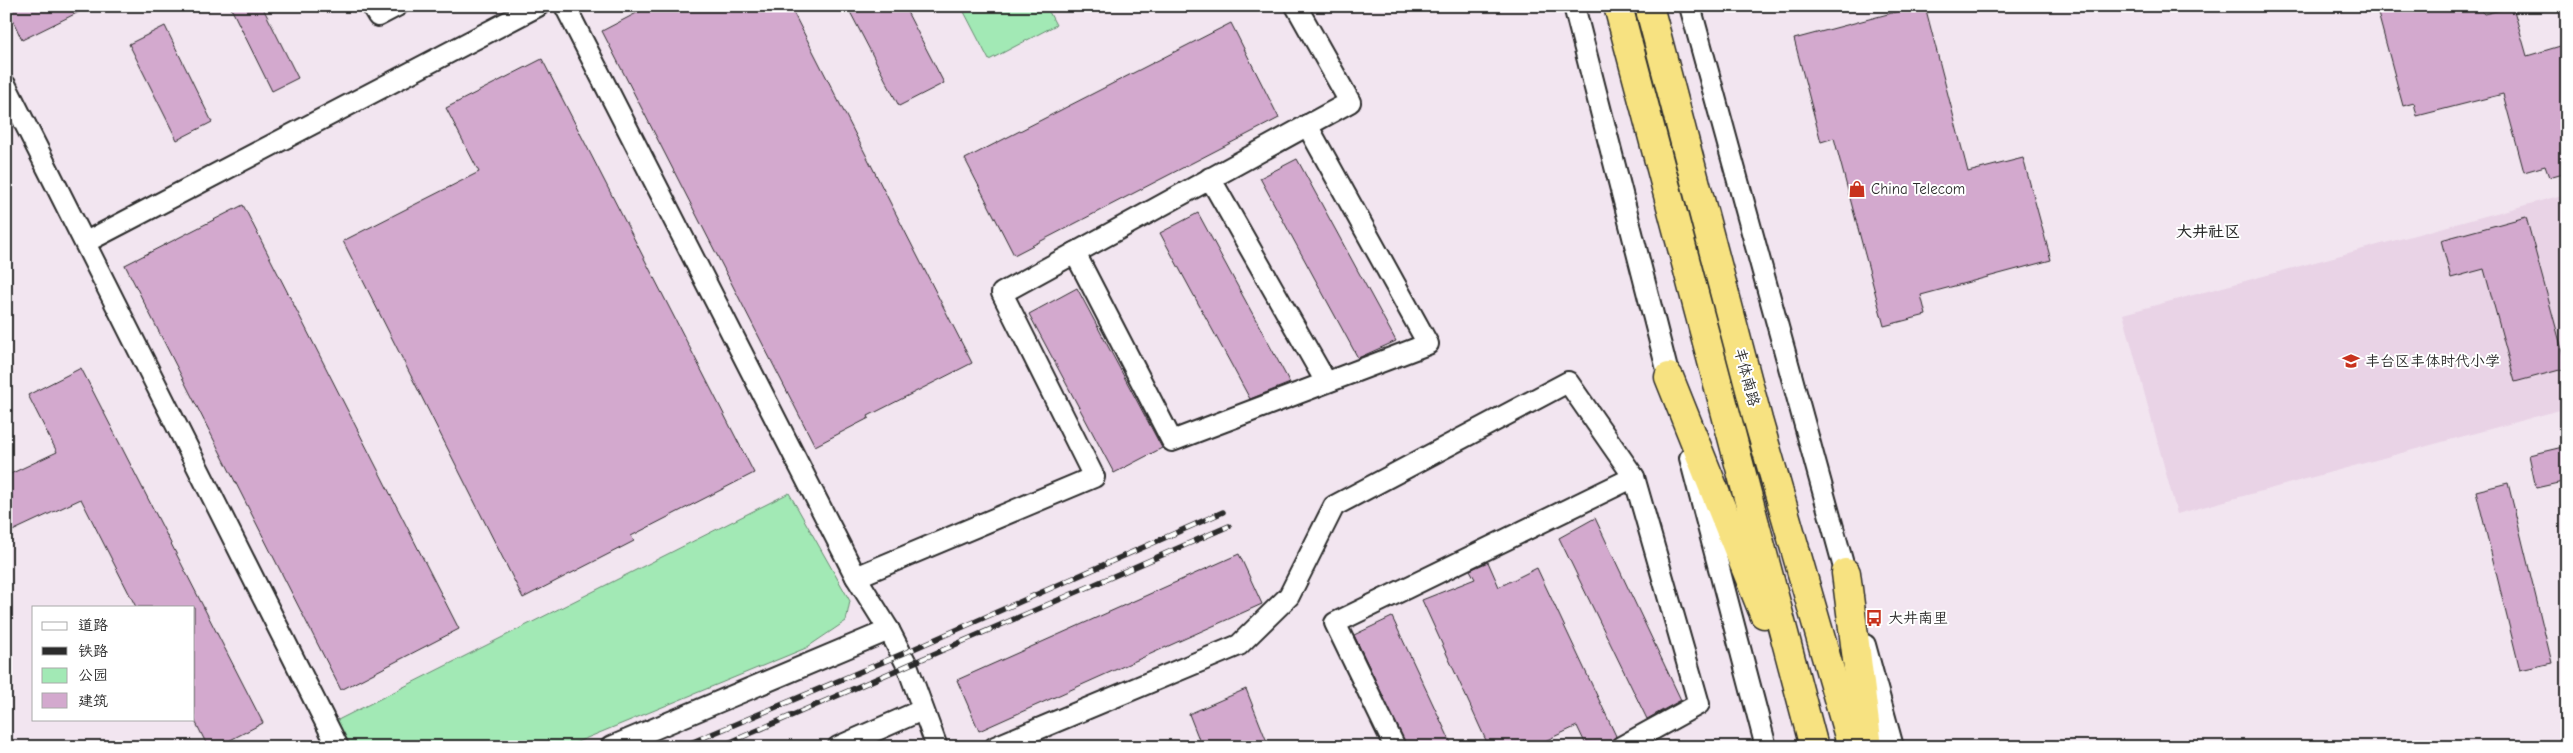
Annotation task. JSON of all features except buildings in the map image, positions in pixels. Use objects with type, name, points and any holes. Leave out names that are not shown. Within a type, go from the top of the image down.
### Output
[{"type":"highway","name":"丰体南路","points":[[1618,6],[1812,737]]},
{"type":"highway","name":"丰体南路","points":[[1649,6],[1758,420],[1852,747]]},
{"type":"highway","points":[[1669,377],[1812,737]]},
{"type":"highway","points":[[1846,573],[1868,747]]},
{"type":"street","points":[[372,6],[378,16],[397,6]]},
{"type":"street","points":[[86,242],[538,6]]},
{"type":"street","points":[[564,6],[856,578],[889,630],[907,665],[937,747]]},
{"type":"street","points":[[856,578],[1094,476],[1002,293],[1350,102],[1296,6]]},
{"type":"street","points":[[1574,6],[1766,747]]},
{"type":"street","points":[[1690,6],[1893,747]]},
{"type":"street","points":[[6,86],[338,747]]},
{"type":"street","points":[[1075,253],[1172,441],[1428,344],[1307,125]]},
{"type":"street","points":[[1210,178],[1326,382]]},
{"type":"street","points":[[995,747],[1238,645],[1289,596],[1334,506],[1568,382],[1634,477],[1699,704],[1621,747]]},
{"type":"street","points":[[1395,747],[1335,623],[1634,477]]},
{"type":"street","points":[[611,747],[889,630]]},
{"type":"street","points":[[838,747],[922,710]]},
{"type":"shaded area","name":"丰台区丰体时代小学","points":[[2566,194],[2567,408],[2177,514],[2123,314]]},
{"type":"green space","points":[[961,6],[1046,6],[1056,25],[989,60]]},
{"type":"green space","points":[[789,493],[850,601],[846,621],[806,648],[565,747],[339,747],[328,725]]},
{"type":"railway","points":[[681,747],[902,654],[1223,512]]},
{"type":"railway","points":[[719,747],[1229,526]]},
{"type":"place","name":"China Telecom","points":[[1857,189]]},
{"type":"place","name":"丰台区丰体时代小学","points":[[2351,361]]},
{"type":"place","name":"大井南里","points":[[1874,618]]},
{"type":"district","name":"大井社区","points":[[2208,231]]}]
